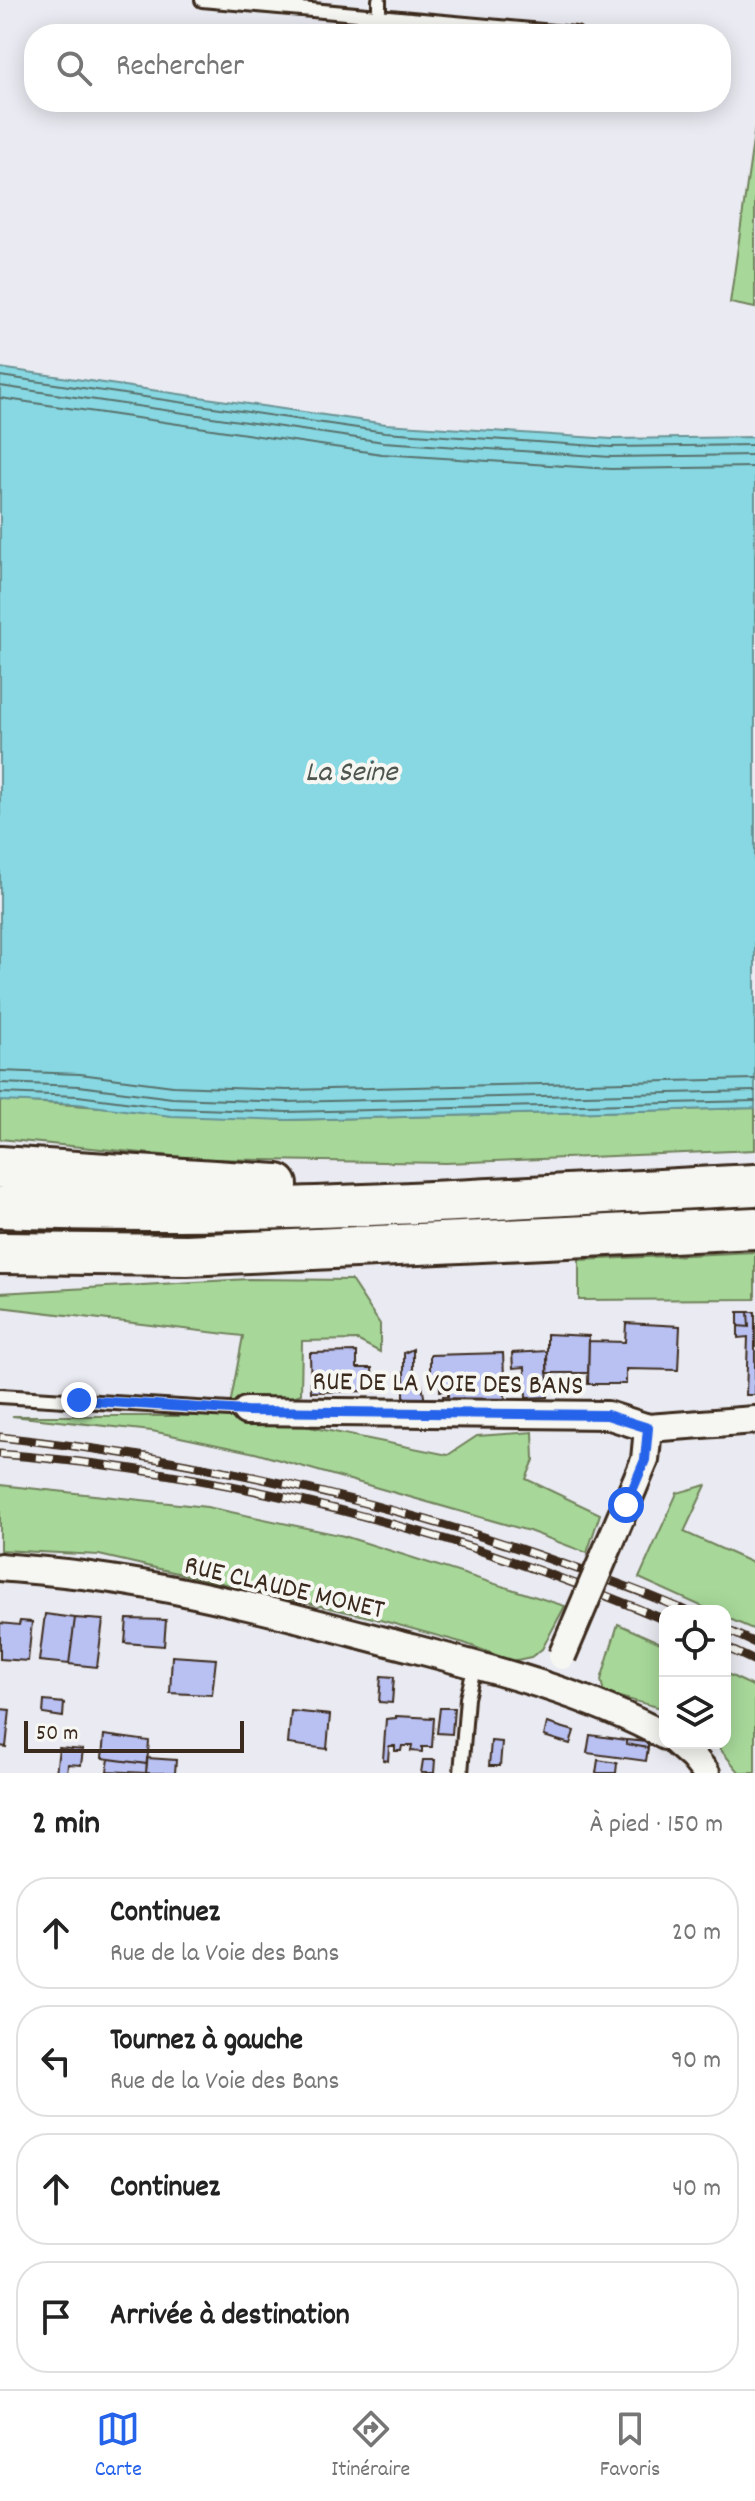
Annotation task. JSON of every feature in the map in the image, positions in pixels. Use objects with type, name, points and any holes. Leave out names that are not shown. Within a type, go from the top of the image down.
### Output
[{"type":"main road","points":[[0,1167],[281,1185],[324,1206]]},
{"type":"main road","points":[[0,1207],[182,1210],[324,1206],[755,1185]]},
{"type":"main road","points":[[8,1260],[187,1255],[755,1228]]},
{"type":"street","name":"RUE DE LA VOIE DES BANS","points":[[246,1411],[607,1415],[648,1428],[755,1420]]},
{"type":"street","points":[[550,1688],[645,1460],[648,1428]]},
{"type":"street","name":"RUE CLAUDE MONET","points":[[0,1567],[97,1577],[200,1596],[475,1665],[550,1688],[659,1733]]},
{"type":"street","points":[[684,1749],[706,1773]]},
{"type":"lane","points":[[202,0],[467,24]]},
{"type":"lane","points":[[379,0],[379,16]]},
{"type":"lane","points":[[0,1396],[246,1411]]},
{"type":"lane","points":[[461,1773],[467,1698],[475,1665]]},
{"type":"green space","points":[[755,127],[755,308],[730,303]]},
{"type":"green space","points":[[0,1100],[287,1120],[755,1108],[755,1150],[446,1163],[203,1159],[0,1139]]},
{"type":"green space","points":[[755,1252],[755,1299],[579,1300],[579,1260]]},
{"type":"green space","points":[[249,1279],[351,1280],[380,1324],[380,1352],[357,1340],[302,1341],[301,1394],[279,1402],[270,1419],[448,1455],[477,1436],[533,1432],[534,1460],[526,1479],[600,1514],[587,1553],[529,1531],[255,1453],[152,1431],[12,1416],[228,1416],[243,1336],[0,1307],[0,1293]]},
{"type":"green space","points":[[0,1485],[207,1507],[344,1536],[565,1606],[542,1649],[531,1657],[512,1661],[464,1643],[369,1617],[99,1555],[0,1550]]},
{"type":"green space","points":[[706,1485],[684,1532],[755,1564],[755,1630],[731,1620],[731,1605],[699,1605],[639,1578],[677,1493]]},
{"type":"green space","points":[[618,1624],[659,1642],[659,1707],[604,1693],[601,1680]]},
{"type":"green space","points":[[731,1676],[755,1687],[755,1773],[740,1773],[720,1749],[731,1749]]},
{"type":"water","name":"La Seine","points":[[0,368],[386,424],[612,439],[755,437],[755,1108],[287,1120],[171,1116],[77,1104],[0,1101]]},
{"type":"building","points":[[738,1312],[748,1312],[749,1327],[738,1326]]},
{"type":"building","points":[[748,1312],[755,1312],[755,1395],[746,1395],[748,1337],[738,1338],[738,1326],[749,1327]]},
{"type":"building","points":[[626,1323],[680,1326],[678,1370],[626,1369],[626,1384],[588,1384],[589,1341],[625,1342]]},
{"type":"building","points":[[547,1334],[589,1336],[588,1373],[547,1373]]},
{"type":"building","points":[[413,1349],[413,1385],[422,1385],[425,1402],[404,1403],[404,1353]]},
{"type":"building","points":[[547,1351],[548,1397],[526,1398],[525,1367],[513,1368],[512,1353]]},
{"type":"building","points":[[357,1352],[357,1368],[372,1368],[373,1391],[311,1392],[310,1353]]},
{"type":"building","points":[[503,1353],[505,1399],[443,1401],[448,1391],[440,1391],[440,1383],[430,1383],[430,1355]]},
{"type":"building","points":[[45,1614],[75,1618],[69,1664],[39,1661]]},
{"type":"building","points":[[75,1618],[103,1620],[97,1667],[69,1664]]},
{"type":"building","points":[[127,1619],[166,1620],[164,1646],[125,1643]]},
{"type":"building","points":[[20,1621],[32,1622],[28,1661],[0,1659],[0,1623],[19,1625]]},
{"type":"building","points":[[172,1656],[216,1659],[212,1695],[170,1693]]},
{"type":"building","points":[[381,1676],[394,1677],[392,1703],[379,1702]]},
{"type":"building","points":[[44,1701],[64,1703],[63,1717],[43,1714]]},
{"type":"building","points":[[440,1708],[454,1708],[452,1734],[437,1733]]},
{"type":"building","points":[[0,1709],[10,1710],[6,1747],[0,1746]]},
{"type":"building","points":[[291,1711],[330,1715],[327,1749],[288,1744]]},
{"type":"building","points":[[396,1716],[434,1718],[432,1747],[422,1747],[422,1752],[411,1751],[412,1746],[402,1746],[401,1751],[395,1751],[395,1746],[389,1746],[388,1761],[383,1760],[386,1719]]},
{"type":"building","points":[[547,1723],[574,1731],[570,1744],[544,1736]]},
{"type":"building","points":[[104,1735],[149,1741],[147,1764],[102,1758]]},
{"type":"building","points":[[590,1735],[626,1740],[626,1744],[648,1748],[646,1761],[587,1753]]},
{"type":"building","points":[[626,1740],[648,1742],[648,1748],[626,1744]]},
{"type":"building","points":[[491,1741],[502,1742],[500,1766],[489,1766]]},
{"type":"building","points":[[59,1748],[83,1750],[81,1765],[68,1764],[67,1773],[56,1773]]},
{"type":"building","points":[[147,1758],[176,1760],[175,1773],[146,1773]]},
{"type":"building","points":[[109,1759],[147,1764],[146,1773],[107,1771]]},
{"type":"building","points":[[423,1760],[435,1760],[434,1773],[421,1773]]},
{"type":"building","points":[[598,1760],[617,1763],[616,1773],[596,1773]]},
{"type":"railway","points":[[0,1437],[205,1467],[339,1497],[406,1514],[538,1555],[672,1605]]},
{"type":"railway","points":[[0,1454],[170,1475],[339,1510],[505,1559],[659,1618]]},
{"type":"railway","points":[[731,1632],[755,1643]]},
{"type":"railway","points":[[731,1650],[755,1661]]},
{"type":"route","points":[[79,1400],[246,1411],[607,1415],[648,1428],[645,1460],[626,1505]]}]
